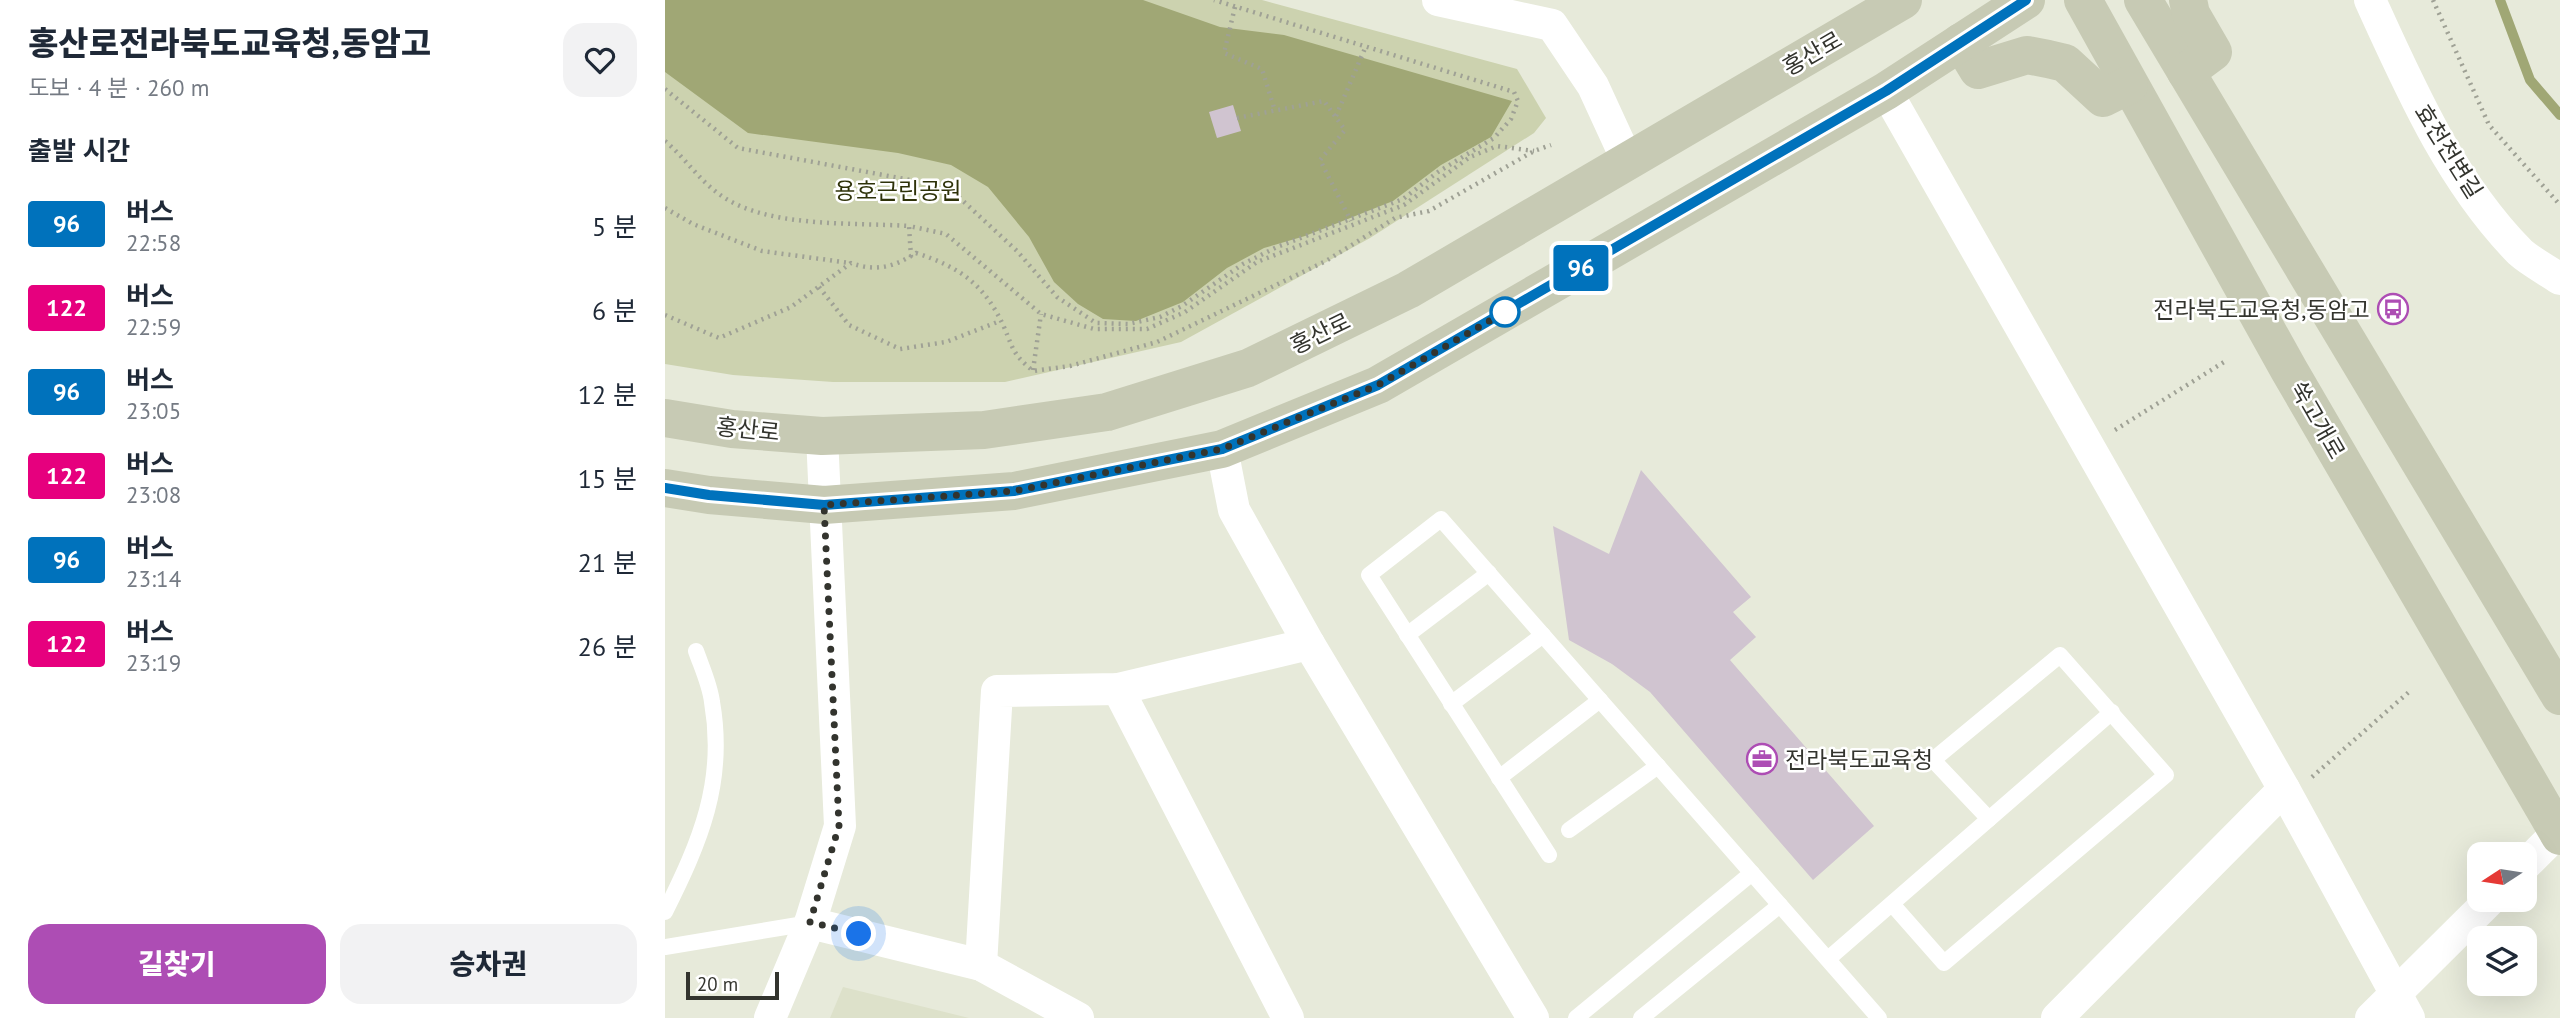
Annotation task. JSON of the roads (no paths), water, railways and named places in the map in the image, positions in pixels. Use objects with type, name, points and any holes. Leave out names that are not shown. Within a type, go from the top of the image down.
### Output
[{"type":"street","points":[[1438,0],[1552,25],[1593,86],[1627,160]]},
{"type":"street","name":"홍산로","points":[[665,418],[732,429],[822,436],[984,430],[1107,412],[1248,368],[1408,290],[1903,0]]},
{"type":"street","points":[[665,488],[709,495],[824,505],[1014,491],[1222,449],[1378,385],[1886,91],[2026,0]]},
{"type":"street","name":"쑥고개로","points":[[2083,0],[2289,370],[2559,833]]},
{"type":"street","points":[[2143,0],[2560,696]]},
{"type":"street","points":[[2186,72],[2213,52],[2191,14],[2188,0]]},
{"type":"street","name":"효천천변길","points":[[2370,0],[2405,78],[2456,170],[2521,253],[2560,279]]},
{"type":"street","points":[[1961,42],[1978,70],[2027,55],[2065,63],[2103,98],[2129,85]]},
{"type":"street","points":[[1886,91],[2293,787],[2403,1005]]},
{"type":"street","points":[[770,1018],[810,922],[839,826],[822,436]]},
{"type":"street","points":[[1222,449],[1234,510],[1309,645],[1533,1018]]},
{"type":"street","points":[[981,965],[997,691],[1118,688],[1309,645]]},
{"type":"street","points":[[1118,688],[1288,1018]]},
{"type":"street","points":[[2057,1018],[2293,787]]},
{"type":"street","points":[[2537,854],[2559,833]]},
{"type":"street","points":[[2371,1018],[2403,1005],[2480,912]]},
{"type":"street","points":[[810,922],[981,965],[1078,1018]]},
{"type":"lane","points":[[1549,855],[1369,575],[1441,519],[1879,1018]]},
{"type":"lane","points":[[1407,635],[1489,573]]},
{"type":"lane","points":[[1451,704],[1543,635]]},
{"type":"lane","points":[[665,912],[706,820],[714,782],[717,741],[712,699],[696,651]]},
{"type":"lane","points":[[1892,904],[1944,963],[2166,775],[2060,655],[1933,760],[1989,819]]},
{"type":"lane","points":[[1499,778],[1600,700]]},
{"type":"lane","points":[[1828,960],[2112,712]]},
{"type":"lane","points":[[1569,830],[1658,766]]},
{"type":"lane","points":[[1576,1018],[1752,873]]},
{"type":"lane","points":[[1641,1018],[1780,905]]},
{"type":"lane","points":[[665,947],[810,922]]},
{"type":"waterway","points":[[2500,0],[2530,80],[2560,115]]},
{"type":"place","name":"전라북도교육청,동암고","points":[[2393,309]]},
{"type":"place","name":"전라북도교육청","points":[[1762,759]]},
{"type":"park label","name":"용호근린공원","points":[[898,190]]}]
